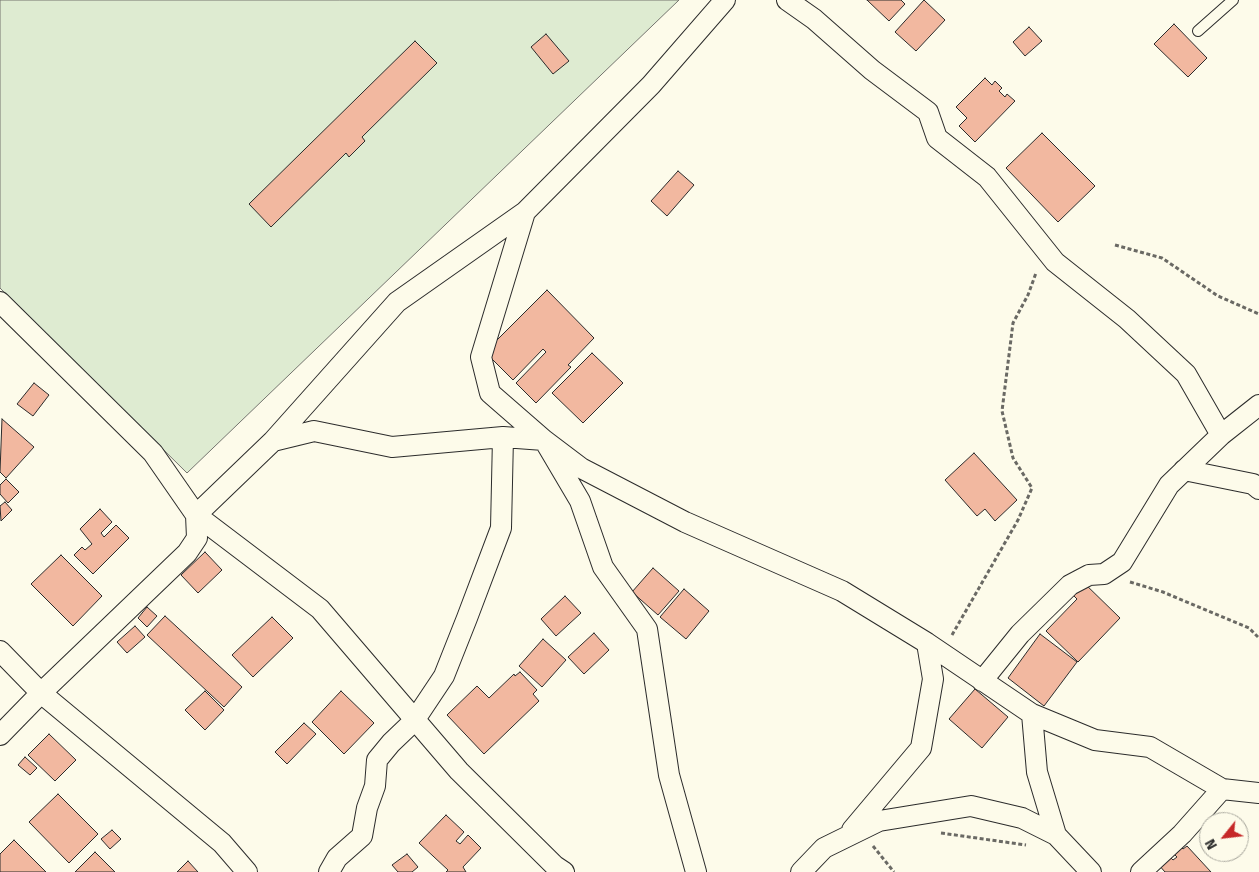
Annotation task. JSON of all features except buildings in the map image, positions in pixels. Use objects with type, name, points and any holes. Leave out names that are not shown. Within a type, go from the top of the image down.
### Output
[{"type":"street","points":[[0,735],[41,693],[187,553],[197,538],[196,515],[273,441],[397,302],[525,212],[651,85],[725,0]]},
{"type":"street","points":[[788,0],[814,19],[872,70],[928,112],[937,138],[987,177],[1055,262],[1127,319],[1186,374],[1221,435]]},
{"type":"street","points":[[525,212],[481,357],[490,393],[544,440],[581,468],[685,522],[842,591],[934,648],[1032,714],[1096,740],[1150,747],[1222,789],[1259,793]]},
{"type":"street","points":[[0,302],[153,453],[196,515],[320,609],[459,772],[559,870]]},
{"type":"street","points":[[982,681],[1020,634],[1070,585],[1088,575],[1104,574],[1122,562],[1169,485],[1221,435],[1259,406]]},
{"type":"street","points":[[273,441],[314,431],[392,447],[502,437],[544,440]]},
{"type":"street","points":[[329,872],[338,858],[362,836],[367,808],[375,786],[377,760],[390,743],[414,721],[444,676],[501,528],[502,437]]},
{"type":"street","points":[[544,440],[580,501],[604,566],[647,629],[669,775],[696,872]]},
{"type":"street","points":[[1184,470],[1253,484],[1259,489]]},
{"type":"street","points":[[853,834],[921,748],[933,679],[934,648]]},
{"type":"street","points":[[0,651],[41,693],[222,843],[246,872]]},
{"type":"street","points":[[1032,714],[1037,772],[1056,835]]},
{"type":"street","points":[[1141,872],[1182,834],[1222,789]]},
{"type":"street","points":[[801,872],[824,848],[879,821],[971,806],[1022,818],[1056,835],[1092,872]]},
{"type":"lane","points":[[1198,31],[1233,0]]},
{"type":"path","points":[[1115,245],[1162,258],[1218,296],[1259,314]]},
{"type":"path","points":[[934,648],[1018,520],[1032,488],[1014,458],[1002,411],[1013,322],[1028,295],[1045,250]]},
{"type":"path","points":[[1104,574],[1162,592],[1249,628],[1259,638]]},
{"type":"path","points":[[934,832],[961,838],[1030,845]]},
{"type":"path","points":[[853,834],[894,872]]},
{"type":"green space","points":[[0,0],[679,0],[187,473],[0,288]]}]
